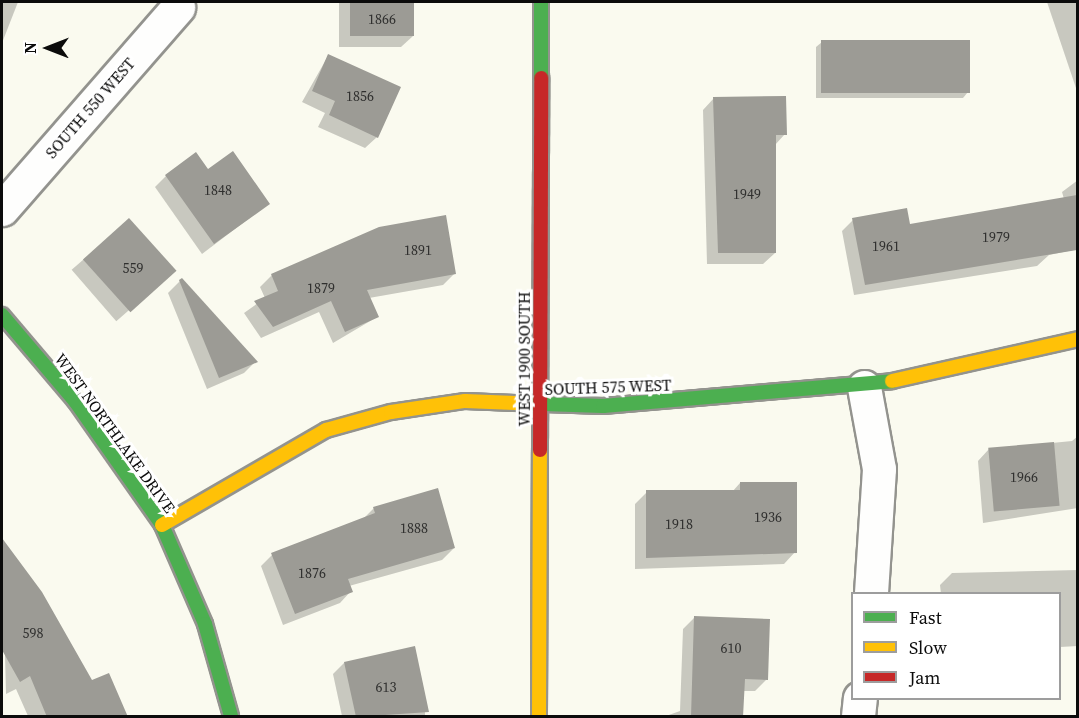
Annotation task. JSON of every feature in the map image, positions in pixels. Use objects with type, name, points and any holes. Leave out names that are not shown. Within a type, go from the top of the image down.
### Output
[{"type":"street","name":"WEST 1900 SOUTH","points":[[539,717],[542,2]]},
{"type":"street","name":"SOUTH 550 WEST","points":[[2,209],[178,7]]},
{"type":"street","name":"WEST NORTHLAKE DRIVE","points":[[2,315],[75,401],[162,525],[205,624],[231,717]]},
{"type":"street","name":"SOUTH 575 WEST","points":[[162,525],[326,430],[391,412],[465,401],[541,407],[864,387],[1077,339]]},
{"type":"street","points":[[864,387],[879,469],[871,592]]},
{"type":"street","points":[[858,717],[860,700]]},
{"type":"building","points":[[350,2],[414,2],[414,36],[350,36]]},
{"type":"building","points":[[821,40],[970,40],[970,93],[821,93]]},
{"type":"building","points":[[328,54],[401,87],[378,138],[329,115],[335,101],[312,91]]},
{"type":"building","points":[[786,96],[787,135],[776,135],[776,253],[718,253],[713,97]]},
{"type":"building","points":[[233,151],[270,204],[214,244],[165,175],[196,152],[208,169]]},
{"type":"building","points":[[1077,195],[1077,250],[865,285],[852,218],[907,208],[910,224]]},
{"type":"building","points":[[446,215],[456,274],[367,290],[379,317],[345,332],[331,301],[273,327],[254,301],[278,291],[271,274],[379,227]]},
{"type":"building","points":[[129,218],[177,271],[130,312],[83,259]]},
{"type":"building","points":[[182,278],[258,362],[219,378],[179,280]]},
{"type":"building","points":[[1054,442],[1060,506],[994,512],[988,448]]},
{"type":"building","points":[[740,482],[797,482],[797,553],[646,558],[646,490],[740,490]]},
{"type":"building","points":[[438,488],[455,548],[348,579],[353,592],[295,614],[271,553],[375,513],[373,507]]},
{"type":"building","points":[[2,538],[42,592],[92,680],[109,673],[128,717],[47,717],[30,676],[20,682],[2,650]]},
{"type":"building","points":[[694,616],[770,619],[768,680],[745,679],[743,717],[691,717]]},
{"type":"building","points":[[415,646],[429,712],[356,717],[344,662]]},
{"type":"traffic: fast","points":[[541,2],[541,78]]},
{"type":"traffic: fast","points":[[2,315],[75,401],[162,525],[205,624],[231,716]]},
{"type":"traffic: fast","points":[[515,403],[603,406],[892,381]]},
{"type":"traffic: slow","points":[[892,381],[1078,339]]},
{"type":"traffic: slow","points":[[162,525],[326,430],[391,412],[465,401],[515,403]]},
{"type":"traffic: slow","points":[[539,716],[540,450]]},
{"type":"traffic: jam","points":[[540,450],[541,78]]}]
